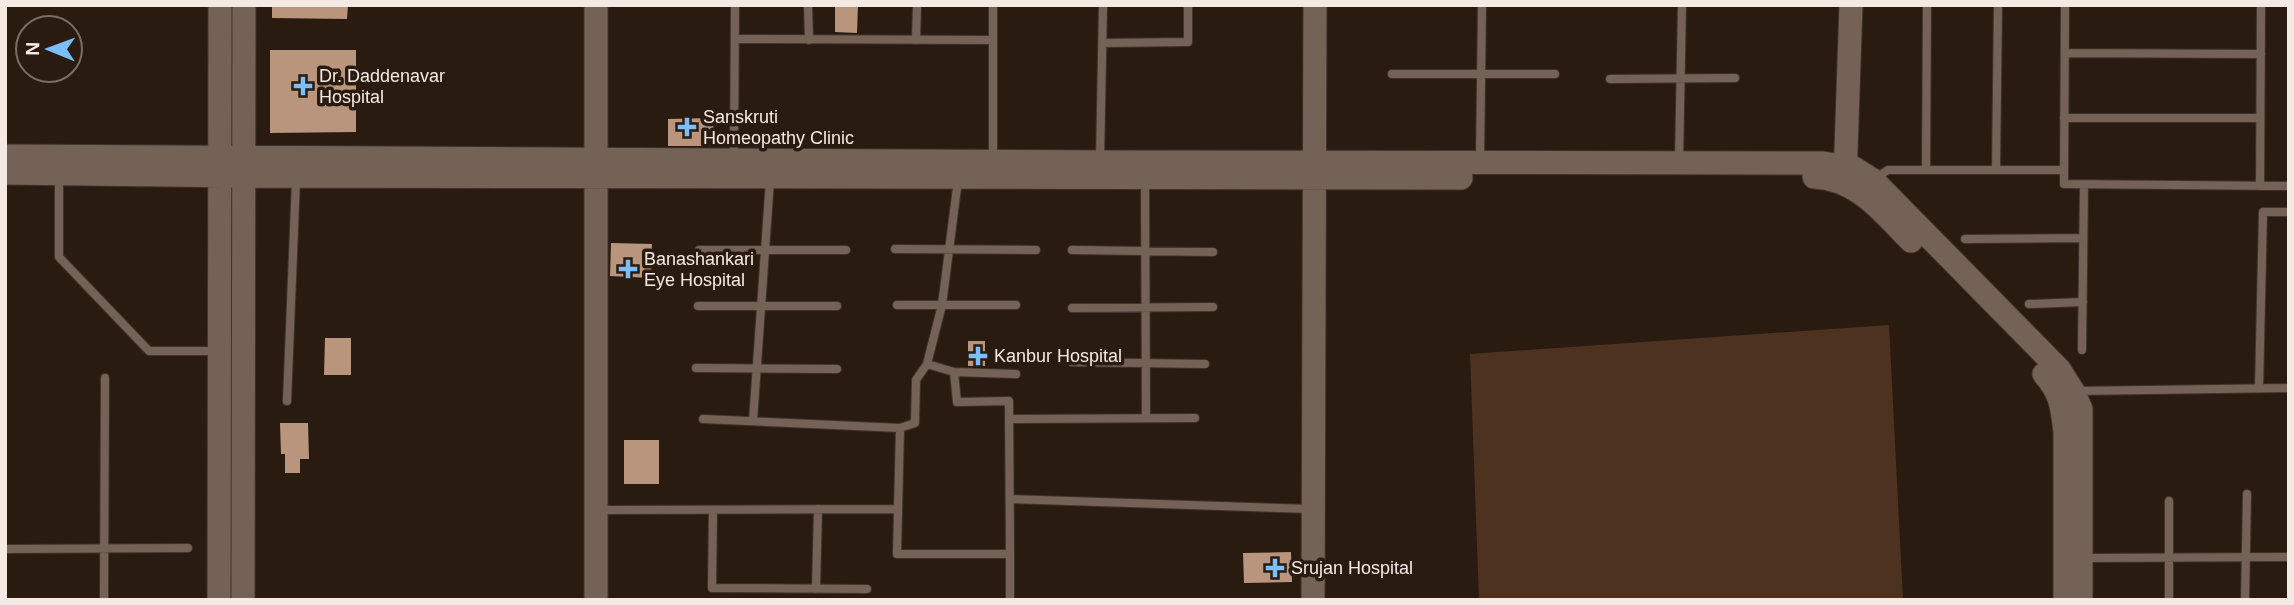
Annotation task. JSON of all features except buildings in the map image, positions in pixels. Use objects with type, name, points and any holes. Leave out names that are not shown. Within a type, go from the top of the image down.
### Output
[{"type":"street","points":[[219,600],[220,5]]},
{"type":"street","points":[[243,600],[244,5]]},
{"type":"street","points":[[596,5],[596,600]]},
{"type":"street","points":[[1313,600],[1315,5]]},
{"type":"street","points":[[1845,174],[1851,5]]},
{"type":"street","points":[[5,156],[220,167]]},
{"type":"street","points":[[244,167],[296,177],[596,168],[734,159],[1145,180],[1480,163],[1823,163],[1845,174],[2056,388],[2081,409],[2081,600]]},
{"type":"street","points":[[5,173],[220,167],[596,168],[770,178],[959,170],[993,162],[1100,162],[1315,171],[1818,177],[1845,174],[1854,168],[1873,180],[2059,369],[2066,394],[2062,407],[2065,432],[2064,600]]},
{"type":"lane","points":[[734,159],[735,5]]},
{"type":"lane","points":[[808,5],[809,40]]},
{"type":"lane","points":[[916,40],[917,5]]},
{"type":"lane","points":[[993,5],[993,162]]},
{"type":"lane","points":[[1100,162],[1103,5]]},
{"type":"lane","points":[[1103,43],[1188,43],[1188,5]]},
{"type":"lane","points":[[1480,163],[1482,5]]},
{"type":"lane","points":[[1679,162],[1682,5]]},
{"type":"lane","points":[[1926,170],[1927,5]]},
{"type":"lane","points":[[1996,170],[1998,5]]},
{"type":"lane","points":[[2065,5],[2064,184],[2289,186]]},
{"type":"lane","points":[[2260,186],[2261,5]]},
{"type":"lane","points":[[734,40],[993,40]]},
{"type":"lane","points":[[2065,53],[2261,54]]},
{"type":"lane","points":[[1392,74],[1555,74]]},
{"type":"lane","points":[[1610,79],[1735,78]]},
{"type":"lane","points":[[2064,118],[2260,118]]},
{"type":"lane","points":[[703,419],[900,428],[915,423],[916,380],[927,365],[942,305],[959,170]]},
{"type":"lane","points":[[1873,180],[1888,170],[2064,170]]},
{"type":"lane","points":[[59,173],[59,257],[149,351],[219,351]]},
{"type":"lane","points":[[288,401],[296,177]]},
{"type":"lane","points":[[753,421],[770,178]]},
{"type":"lane","points":[[1145,180],[1146,418]]},
{"type":"lane","points":[[2082,350],[2084,185]]},
{"type":"lane","points":[[2259,388],[2263,212],[2289,212]]},
{"type":"lane","points":[[1965,239],[2083,238]]},
{"type":"lane","points":[[895,249],[1036,250]]},
{"type":"lane","points":[[699,250],[846,250]]},
{"type":"lane","points":[[1072,250],[1213,252]]},
{"type":"lane","points":[[2029,304],[2083,302]]},
{"type":"lane","points":[[897,305],[1016,305]]},
{"type":"lane","points":[[698,306],[837,306]]},
{"type":"lane","points":[[1072,308],[1213,307]]},
{"type":"lane","points":[[1071,362],[1205,364]]},
{"type":"lane","points":[[927,365],[954,372],[1016,373]]},
{"type":"lane","points":[[696,368],[837,369]]},
{"type":"lane","points":[[954,372],[957,401],[1009,401],[1010,600]]},
{"type":"lane","points":[[104,600],[105,378]]},
{"type":"lane","points":[[2066,394],[2289,388]]},
{"type":"lane","points":[[1009,419],[1195,418]]},
{"type":"lane","points":[[900,428],[897,554],[1010,554]]},
{"type":"lane","points":[[2245,600],[2247,494]]},
{"type":"lane","points":[[1010,499],[1314,509]]},
{"type":"lane","points":[[2169,501],[2169,600]]},
{"type":"lane","points":[[816,589],[818,509]]},
{"type":"lane","points":[[596,510],[897,509]]},
{"type":"lane","points":[[713,510],[712,588],[867,589]]},
{"type":"lane","points":[[5,549],[188,548]]},
{"type":"lane","points":[[2081,558],[2289,557]]},
{"type":"shaded area","points":[[1889,325],[1903,600],[1479,600],[1470,354]]},
{"type":"place","name":"Dr. Daddenavar Hospital","points":[[303,86]]},
{"type":"place","name":"Sanskruti Homeopathy Clinic","points":[[687,127]]},
{"type":"place","name":"Banashankari Eye Hospital","points":[[628,269]]},
{"type":"place","name":"Kanbur Hospital","points":[[978,356]]},
{"type":"place","name":"Srujan Hospital","points":[[1275,568]]}]
